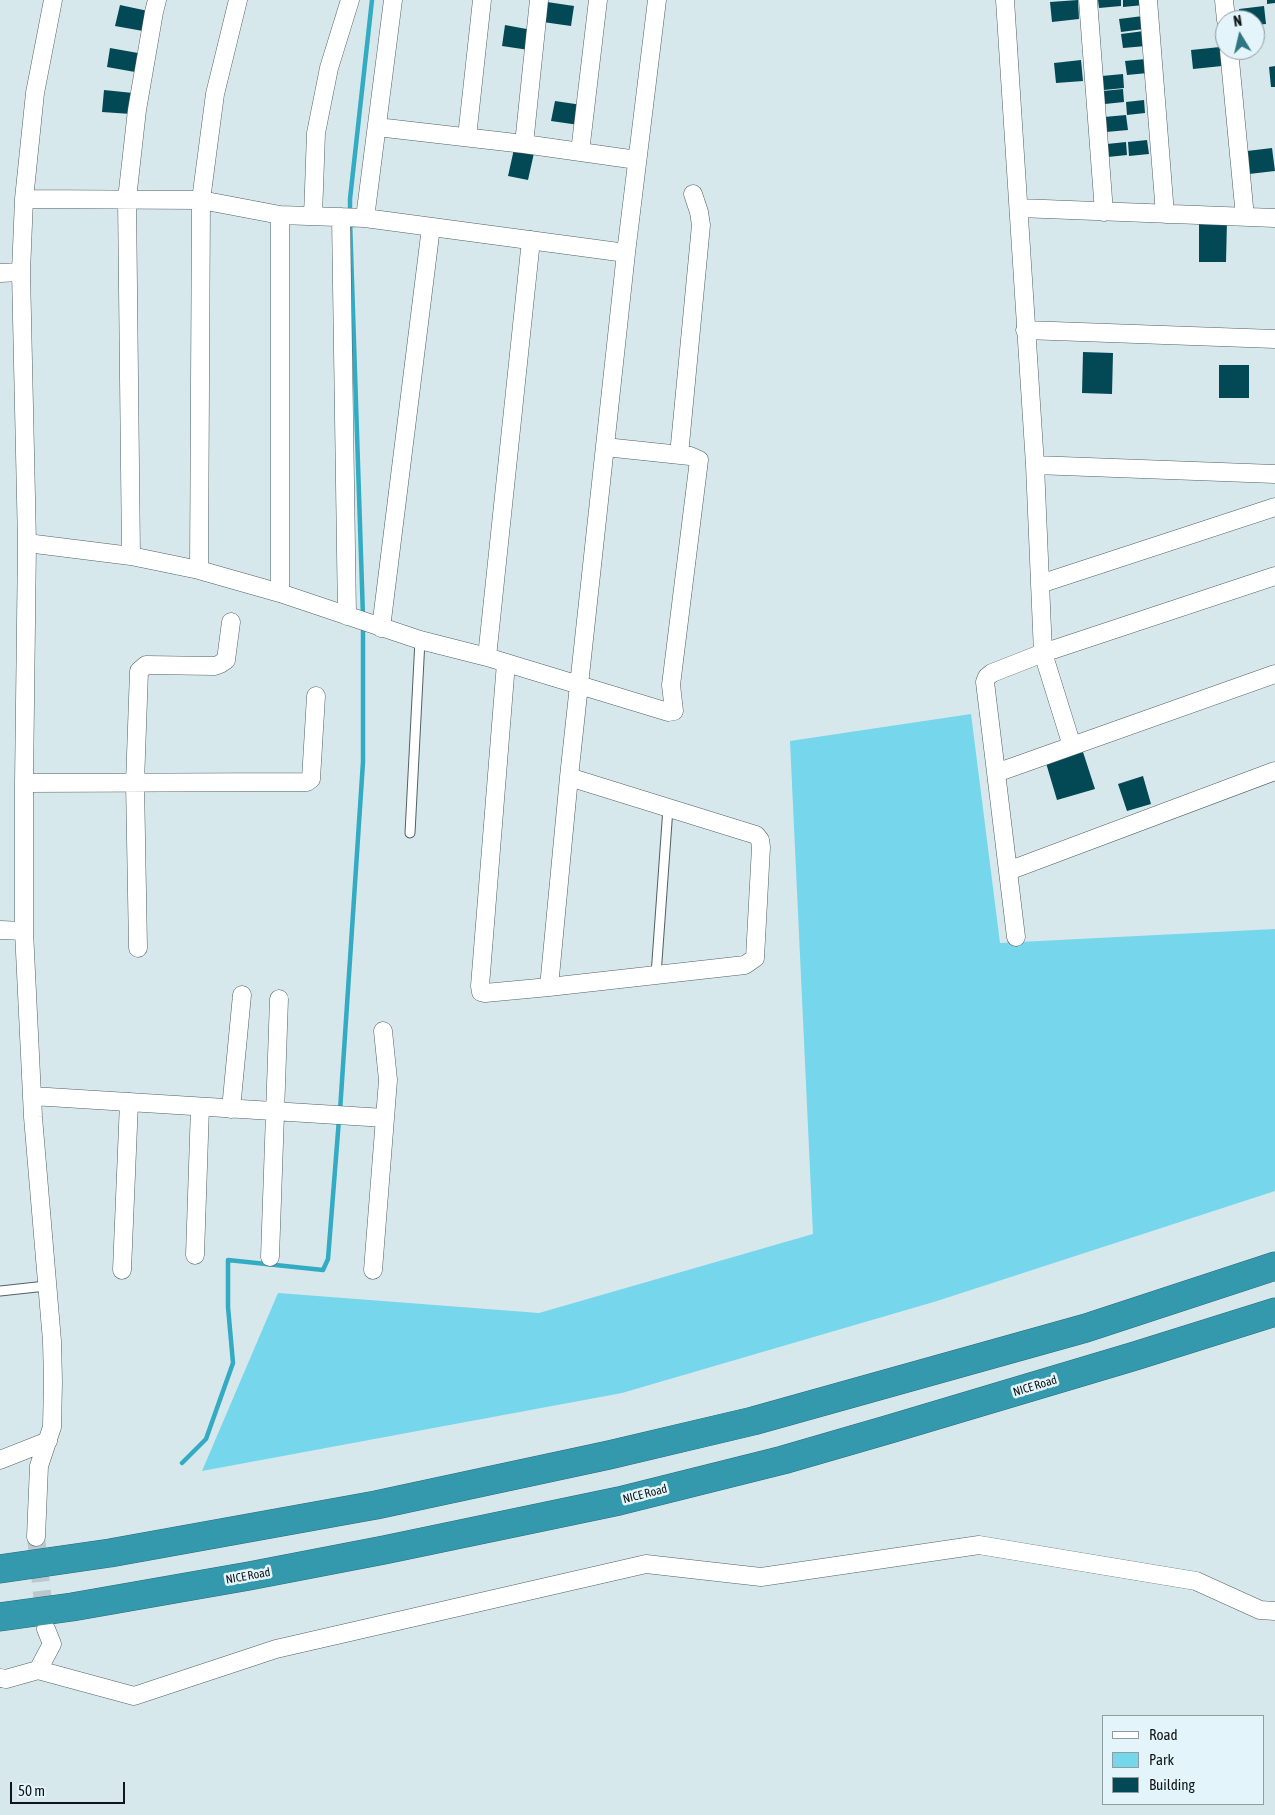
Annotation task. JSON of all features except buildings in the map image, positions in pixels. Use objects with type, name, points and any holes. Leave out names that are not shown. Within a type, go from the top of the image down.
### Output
[{"type":"highway","points":[[0,1569],[110,1553],[376,1505],[609,1456],[753,1421],[1086,1328],[1275,1266]]},
{"type":"highway","name":"NICE Road","points":[[0,1617],[72,1607],[250,1576],[619,1501],[783,1460],[1135,1356],[1275,1312]]},
{"type":"street","points":[[36,1537],[39,1466],[52,1427],[53,1382],[52,1341],[46,1286],[32,1096],[24,932],[27,543],[21,272],[24,199],[35,93],[54,0]]},
{"type":"street","points":[[131,556],[127,198],[137,110],[154,12],[158,0]]},
{"type":"street","points":[[199,570],[201,200],[215,94],[238,0]]},
{"type":"street","points":[[312,216],[316,133],[328,68],[350,0]]},
{"type":"street","points":[[365,218],[393,0]]},
{"type":"street","points":[[467,138],[482,0]]},
{"type":"street","points":[[524,144],[539,0]]},
{"type":"street","points":[[580,152],[598,0]]},
{"type":"street","points":[[549,987],[569,778],[626,253],[657,0]]},
{"type":"street","points":[[1005,0],[1035,465],[1043,653],[1072,746]]},
{"type":"street","points":[[1088,0],[1104,212]]},
{"type":"street","points":[[1148,0],[1165,214]]},
{"type":"street","points":[[1230,60],[1245,217]]},
{"type":"street","points":[[377,127],[524,144],[637,160]]},
{"type":"street","points":[[678,455],[701,225],[693,194]]},
{"type":"street","points":[[24,199],[127,198],[201,200],[280,215],[365,218],[626,253]]},
{"type":"street","points":[[1019,208],[1275,218]]},
{"type":"street","points":[[280,215],[280,593]]},
{"type":"street","points":[[341,217],[347,616]]},
{"type":"street","points":[[381,628],[431,227]]},
{"type":"street","points":[[487,657],[531,240]]},
{"type":"street","points":[[0,273],[21,272]]},
{"type":"street","points":[[1025,330],[1275,339]]},
{"type":"street","points":[[27,543],[131,556],[199,570],[280,593],[420,640],[487,657],[668,712],[674,711],[671,685],[699,460],[690,456],[605,447]]},
{"type":"street","points":[[1035,465],[1275,474]]},
{"type":"street","points":[[1040,584],[1275,507]]},
{"type":"street","points":[[1016,937],[985,682],[987,677],[992,673],[1043,653],[1275,576]]},
{"type":"street","points":[[138,948],[135,783],[139,670],[146,665],[215,666],[220,664],[226,660],[231,622]]},
{"type":"street","points":[[506,663],[481,992],[549,987],[745,965],[756,958],[762,846],[756,835],[569,778]]},
{"type":"street","points":[[996,773],[1275,674]]},
{"type":"street","points":[[24,783],[307,782],[311,779],[316,696]]},
{"type":"street","points":[[1008,871],[1275,771]]},
{"type":"street","points":[[0,930],[24,932]]},
{"type":"street","points":[[231,1109],[242,994]]},
{"type":"street","points":[[270,1258],[279,999]]},
{"type":"street","points":[[373,1270],[388,1080],[383,1031]]},
{"type":"street","points":[[32,1096],[385,1118]]},
{"type":"street","points":[[122,1270],[129,1102]]},
{"type":"street","points":[[195,1255],[200,1107]]},
{"type":"street","points":[[0,1460],[48,1441]]},
{"type":"street","points":[[0,1678],[6,1680],[38,1670],[134,1696],[276,1649],[646,1564],[761,1577],[979,1545],[1196,1581],[1260,1610],[1275,1611]]},
{"type":"street","points":[[38,1670],[52,1644],[46,1629]]},
{"type":"lane","points":[[410,833],[420,640]]},
{"type":"lane","points":[[656,975],[668,808]]},
{"type":"lane","points":[[0,1291],[46,1286]]},
{"type":"green space","points":[[971,714],[1000,943],[1275,929],[1275,1191],[937,1301],[622,1393],[202,1471],[278,1293],[539,1313],[813,1234],[790,741]]},
{"type":"waterway","points":[[350,212],[372,0]]},
{"type":"waterway","points":[[350,220],[363,617]]},
{"type":"waterway","points":[[340,1111],[363,762],[363,625]]},
{"type":"waterway","points":[[182,1463],[206,1439],[233,1363],[228,1307],[228,1260],[323,1270],[328,1259],[339,1119]]},
{"type":"tunnel","points":[[36,1537],[45,1621]]}]
